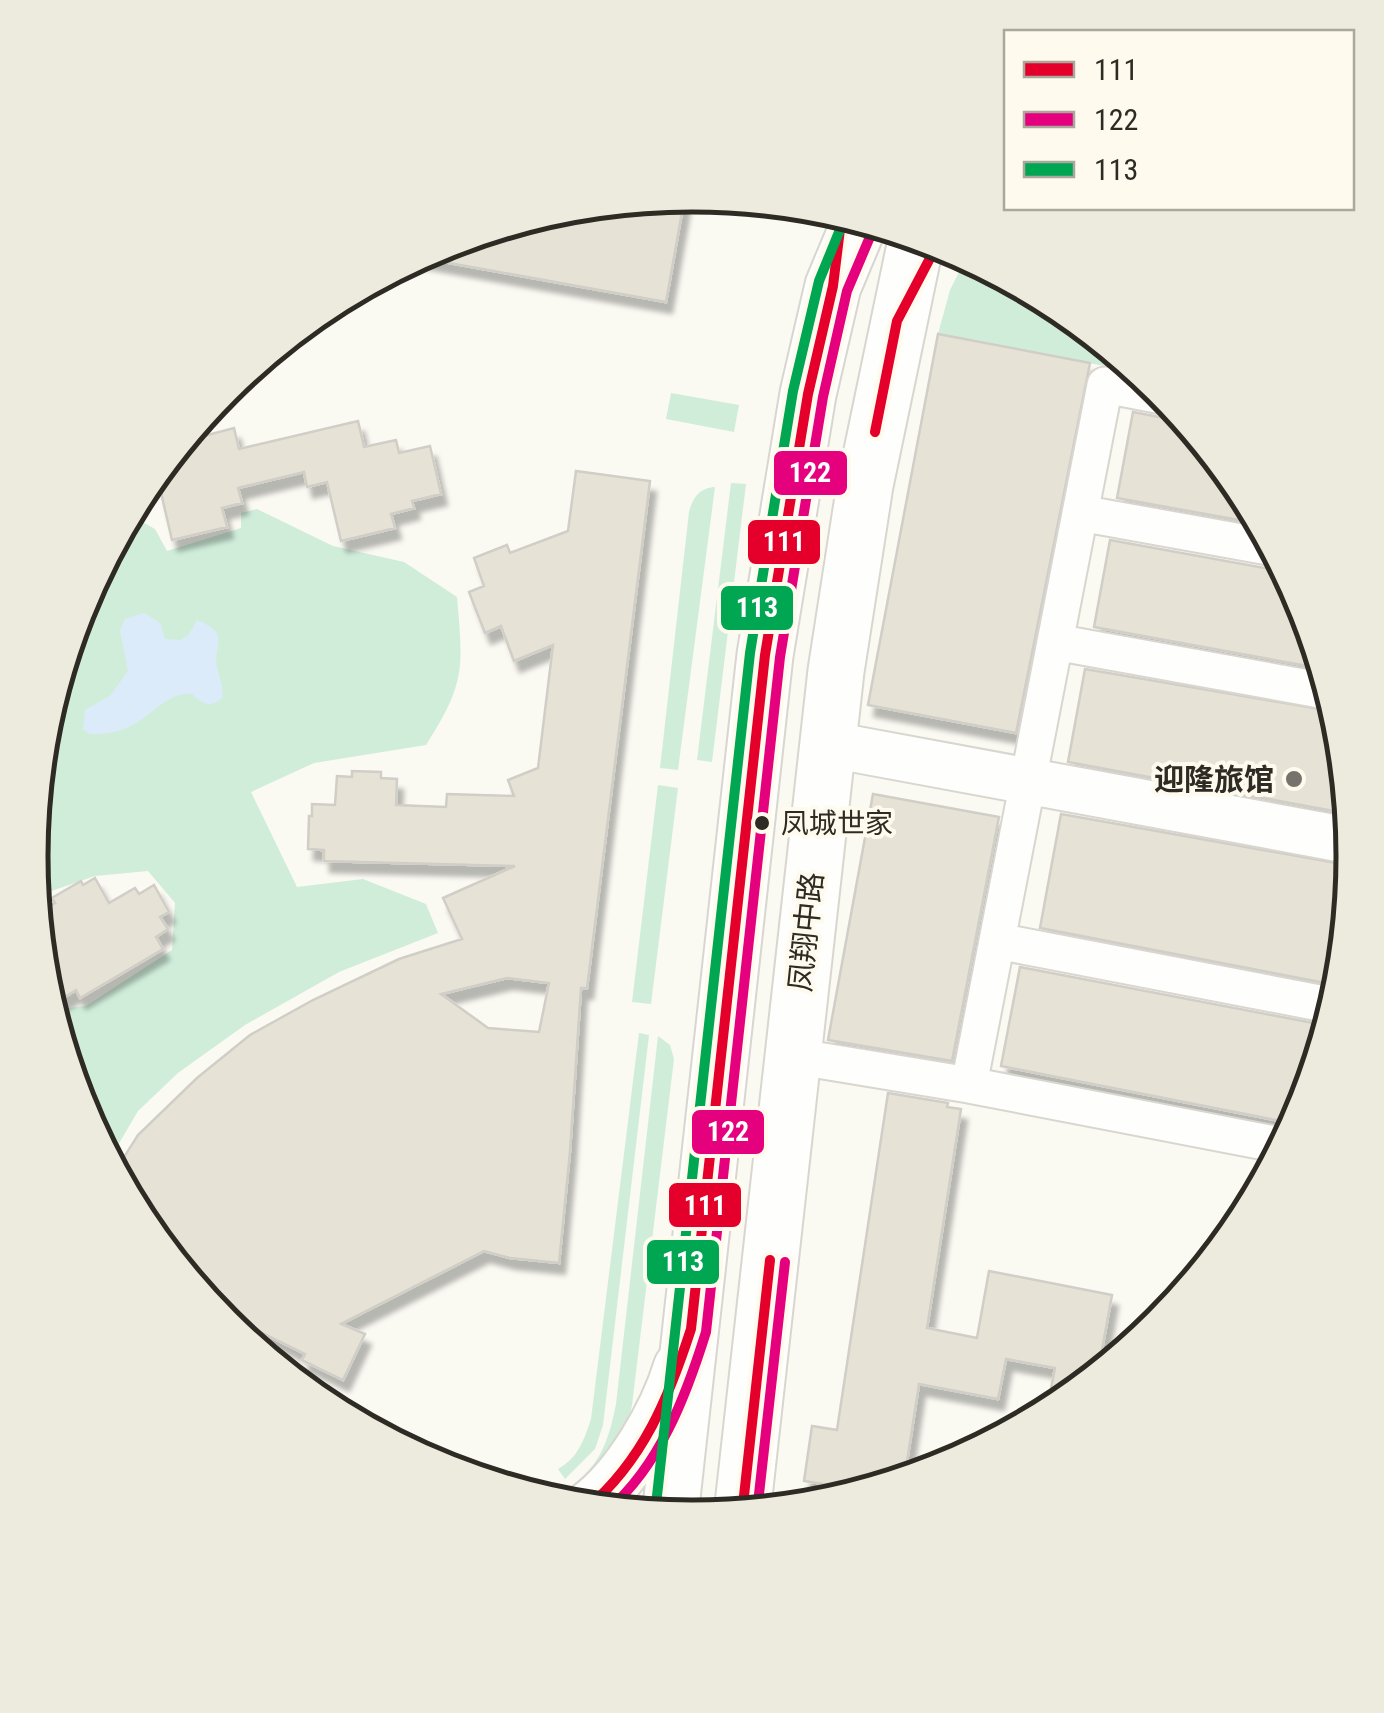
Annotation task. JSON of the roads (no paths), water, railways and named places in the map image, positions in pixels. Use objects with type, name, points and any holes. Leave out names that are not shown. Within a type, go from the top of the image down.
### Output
[{"type":"main road","points":[[672,1501],[765,655],[840,229]]},
{"type":"main road","points":[[833,286],[855,233]]},
{"type":"main road","name":"凤翔中路","points":[[744,1499],[828,744],[865,484],[913,251]]},
{"type":"main road","points":[[897,321],[930,258]]},
{"type":"main road","points":[[605,1495],[672,1391],[691,1329]]},
{"type":"street","points":[[970,1085],[1105,386],[1138,392]]},
{"type":"street","points":[[1080,512],[1256,545]]},
{"type":"street","points":[[1056,642],[1315,689]]},
{"type":"street","points":[[828,744],[1336,839]]},
{"type":"street","points":[[998,941],[1319,1003]]},
{"type":"street","points":[[793,1056],[970,1085],[1269,1143]]},
{"type":"water","points":[[144,613],[160,623],[165,639],[188,636],[197,620],[214,630],[219,640],[216,659],[222,698],[210,704],[192,694],[176,696],[125,729],[90,734],[83,729],[85,710],[110,696],[128,671],[120,631],[125,619]]},
{"type":"place","name":"迎隆旅馆","points":[[1294,779]]},
{"type":"place","name":"凤城世家","points":[[762,823]]}]
